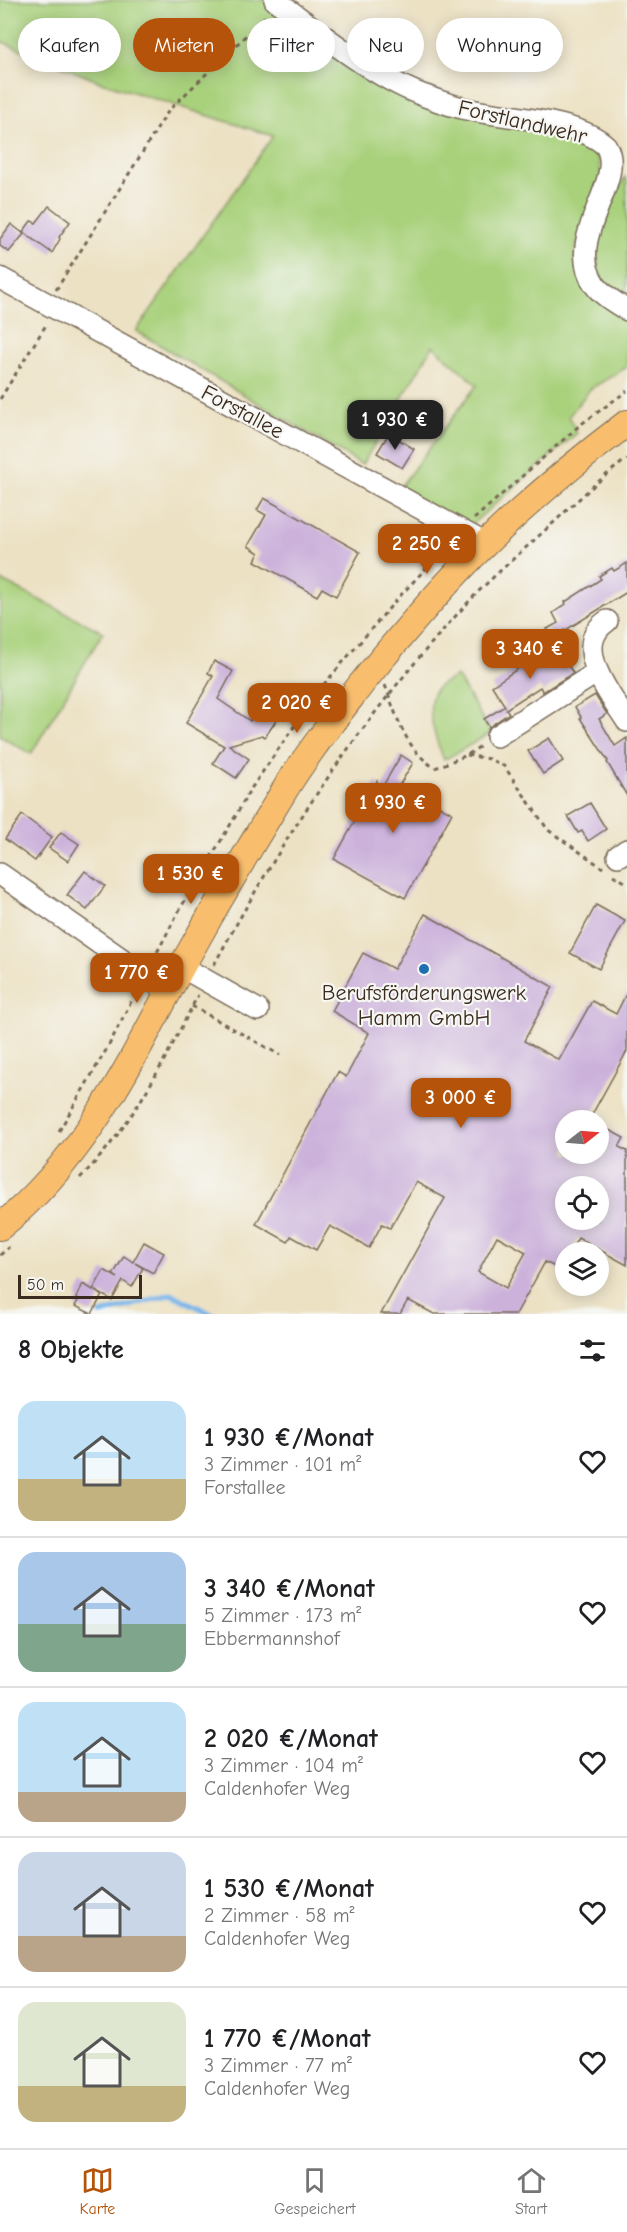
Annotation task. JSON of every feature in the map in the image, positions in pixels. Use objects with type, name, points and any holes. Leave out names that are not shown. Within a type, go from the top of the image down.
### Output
[{"type":"main road","points":[[0,1227],[47,1184],[94,1123],[134,1057],[182,967],[279,798],[339,713],[400,635],[486,544],[567,471],[627,423]]},
{"type":"street","name":"Forstlandwehr","points":[[277,2],[376,72],[426,97],[474,111],[565,127],[594,135],[608,147],[622,160],[588,243],[586,260],[588,272],[595,285],[608,298],[627,310]]},
{"type":"street","name":"Forstallee","points":[[0,278],[486,544]]},
{"type":"street","points":[[607,621],[599,627],[592,647],[596,673],[627,722]]},
{"type":"street","points":[[496,736],[596,673]]},
{"type":"street","points":[[0,874],[169,992]]},
{"type":"street","points":[[182,967],[204,982],[258,1010]]},
{"type":"path","points":[[0,399],[50,318],[55,291],[169,110],[277,2]]},
{"type":"path","points":[[462,530],[580,425],[627,392]]},
{"type":"path","points":[[204,982],[248,903],[290,836],[340,761],[389,695],[448,624],[480,590],[568,509],[627,459]]},
{"type":"path","points":[[377,665],[402,730],[412,748],[422,760],[435,768],[466,755],[496,736]]},
{"type":"path","points":[[466,755],[489,759],[504,766],[548,830],[627,883]]},
{"type":"path","points":[[192,1006],[280,1055]]},
{"type":"green space","points":[[0,0],[263,0],[286,18],[247,18],[247,72],[335,72],[335,49],[347,57],[347,72],[383,72],[585,140],[598,158],[602,178],[579,236],[574,261],[580,278],[605,305],[627,319],[627,367],[590,389],[569,416],[577,433],[457,537],[400,487],[477,385],[433,346],[362,465],[136,331],[273,136],[76,72],[121,72],[121,18],[18,18],[18,48],[0,41]]},
{"type":"green space","points":[[625,177],[627,182],[627,297],[600,278],[597,263],[597,249],[602,226]]},
{"type":"green space","points":[[0,580],[103,632],[31,754],[0,736]]},
{"type":"green space","points":[[457,676],[491,733],[444,760],[432,724],[432,696],[443,683]]},
{"type":"building","points":[[49,206],[70,222],[59,237],[52,253],[23,232],[31,221],[36,223]]},
{"type":"building","points":[[11,224],[24,234],[9,252],[0,246],[0,239]]},
{"type":"building","points":[[389,433],[414,449],[402,468],[377,453]]},
{"type":"building","points":[[264,498],[360,552],[336,596],[322,588],[317,596],[255,561],[259,553],[248,546],[266,515],[257,510]]},
{"type":"building","points":[[627,563],[627,592],[564,631],[569,639],[558,646],[547,629],[558,623],[553,613],[566,604],[565,602],[601,579],[599,576]]},
{"type":"building","points":[[555,644],[573,673],[543,692],[540,687],[506,709],[509,713],[489,727],[484,719],[505,706],[492,686]]},
{"type":"building","points":[[214,661],[233,671],[218,699],[250,721],[262,703],[280,715],[265,737],[262,735],[229,745],[249,759],[236,778],[213,763],[224,746],[186,723],[213,676],[208,673]]},
{"type":"building","points":[[595,695],[607,714],[599,719],[615,746],[627,738],[627,796],[575,707]]},
{"type":"building","points":[[549,738],[563,761],[543,774],[528,751]]},
{"type":"building","points":[[401,755],[413,763],[400,784],[452,813],[405,898],[334,859],[377,781],[380,791]]},
{"type":"building","points":[[590,803],[606,829],[588,841],[582,831],[578,833],[568,816]]},
{"type":"building","points":[[22,815],[52,837],[35,861],[5,839]]},
{"type":"building","points":[[61,832],[79,844],[68,861],[49,848]]},
{"type":"building","points":[[85,871],[105,886],[87,910],[67,895]]},
{"type":"building","points":[[596,905],[625,921],[599,969],[570,953]]},
{"type":"building","points":[[425,914],[553,987],[524,1041],[559,1060],[592,1001],[616,1014],[627,992],[627,1051],[595,1110],[555,1110],[555,1164],[609,1164],[609,1130],[624,1138],[619,1147],[627,1151],[627,1265],[609,1255],[609,1242],[585,1242],[578,1238],[576,1242],[555,1242],[555,1267],[545,1262],[516,1314],[434,1314],[408,1300],[400,1314],[381,1314],[445,1198],[416,1182],[390,1228],[382,1224],[369,1248],[330,1226],[316,1250],[291,1236],[288,1242],[256,1224],[338,1072],[346,1077],[369,1033],[332,1011],[363,953],[394,969]],"holes":[[[497,1236],[526,1252],[506,1288],[478,1272]]]},
{"type":"building","points":[[144,1242],[164,1253],[153,1273],[135,1263],[143,1268],[132,1287],[123,1281],[112,1300],[93,1290],[104,1270],[118,1278],[113,1275],[124,1256],[133,1262]]},
{"type":"building","points":[[83,1284],[102,1295],[92,1314],[75,1306]]},
{"type":"waterway","points":[[101,1314],[171,1294],[212,1314]]},
{"type":"place","name":"Berufsförderungswerk Hamm GmbH","points":[[424,969]]}]
